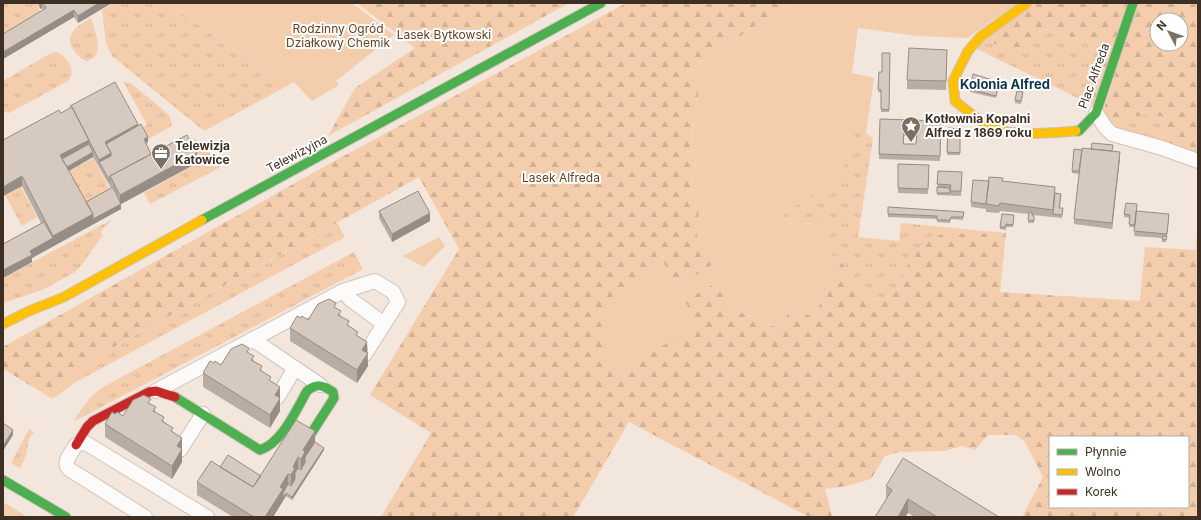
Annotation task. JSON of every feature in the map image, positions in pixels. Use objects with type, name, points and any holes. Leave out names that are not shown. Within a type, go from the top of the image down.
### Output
[{"type":"street","name":"Telewizyjna","points":[[3,324],[29,311],[64,297],[263,186],[601,3]]},
{"type":"street","name":"Plac Alfreda","points":[[1027,3],[980,37],[968,51],[953,81],[955,101],[979,120],[999,130],[1017,132],[1079,131],[1096,113],[1133,3]]},
{"type":"street","points":[[1096,113],[1105,127],[1112,134],[1162,148],[1198,161]]},
{"type":"street","points":[[145,517],[68,469],[66,466],[66,462],[76,445],[93,421],[149,392],[156,391],[343,291],[375,281],[393,292],[398,302],[365,354]]},
{"type":"street","points":[[343,291],[350,299],[384,324]]},
{"type":"street","points":[[252,339],[320,385],[327,387],[333,392],[334,398],[307,440]]},
{"type":"street","points":[[277,398],[295,368]]},
{"type":"street","points":[[156,391],[172,395],[260,450],[267,448],[279,438],[307,391],[312,386],[320,385]]},
{"type":"street","points":[[180,450],[203,414]]},
{"type":"street","points":[[76,445],[84,442],[207,517]]},
{"type":"street","points":[[3,480],[66,517]]},
{"type":"green space","points":[[3,3],[36,3],[43,17],[3,40]]},
{"type":"green space","points":[[114,3],[167,3],[287,86],[204,131],[112,56],[106,43],[102,10]]},
{"type":"green space","name":"Rodzinny Ogród Działkowy Chemik","points":[[167,3],[352,3],[394,35],[336,81],[339,85],[312,101],[294,82],[287,86]]},
{"type":"green space","name":"Lasek Bytkowski","points":[[357,3],[569,3],[328,136],[355,88],[415,48]]},
{"type":"green space","name":"Lasek Alfreda","points":[[626,3],[791,3],[691,68],[699,90],[688,162],[695,163],[689,206],[699,208],[713,252],[719,260],[678,288],[659,257],[684,301],[713,284],[723,295],[729,307],[781,329],[790,307],[813,317],[842,261],[853,283],[869,301],[887,296],[900,287],[909,261],[923,244],[942,234],[1006,233],[1000,292],[1140,301],[1145,247],[1196,250],[1198,211],[1198,517],[1022,517],[1043,477],[1025,442],[1016,435],[988,435],[975,450],[962,446],[944,451],[900,452],[885,456],[871,479],[847,486],[825,489],[832,517],[809,517],[629,422],[573,517],[381,517],[431,433],[370,395],[459,249],[419,177],[74,369],[60,385],[53,399],[3,369],[3,347],[329,164]]},
{"type":"green space","points":[[791,3],[1018,3],[967,38],[918,36],[858,28],[852,73],[874,78],[866,133],[854,133],[853,146],[850,155],[844,166],[829,182],[783,215],[787,222],[830,225],[825,251],[842,261],[813,317],[790,307],[781,329],[729,307],[723,295],[713,284],[685,301],[698,325],[622,369],[604,360],[601,315],[613,296],[660,256],[678,288],[719,260],[713,252],[696,248],[699,208],[689,206],[695,164],[688,162],[699,91],[691,68]]},
{"type":"green space","points":[[1031,3],[1129,3],[1094,106],[1095,66],[1100,45],[1044,29],[1025,54],[983,40]]},
{"type":"green space","points":[[1138,3],[1198,3],[1198,156],[1163,145],[1167,126],[1161,116],[1111,118],[1102,115]]},
{"type":"green space","points":[[91,18],[97,37],[98,48],[94,57],[87,61],[78,55],[70,44],[70,39],[71,34],[77,27]]},
{"type":"green space","points":[[1044,29],[1100,45],[1095,66],[1094,106],[977,49],[983,40]]},
{"type":"green space","points":[[56,52],[64,57],[70,64],[71,77],[68,81],[9,113],[3,112],[3,81],[51,53]]},
{"type":"green space","points":[[123,81],[132,84],[169,115],[172,124],[170,127],[148,139],[142,128],[147,125]]},
{"type":"green space","points":[[1102,115],[1161,116],[1167,126],[1163,145],[1119,134]]},
{"type":"green space","points":[[854,133],[866,133],[873,138],[858,237],[899,241],[901,223],[1006,233],[942,235],[905,275],[900,287],[887,296],[869,301],[860,294],[852,283],[842,261],[824,251],[830,225],[787,222],[782,215],[835,177],[850,157]]},
{"type":"green space","points":[[195,138],[220,164],[219,168],[150,204],[144,193],[197,163],[187,143]]},
{"type":"green space","points":[[93,158],[111,191],[84,207],[66,173]]},
{"type":"green space","points":[[21,187],[37,217],[22,226],[5,195]]},
{"type":"green space","points":[[111,220],[101,231],[103,235],[75,272],[42,290],[3,303],[3,278]]},
{"type":"green space","points":[[337,223],[345,237],[74,383],[53,399],[60,385],[74,369]]},
{"type":"green space","points":[[439,237],[445,246],[424,267],[403,256]]},
{"type":"green space","points":[[354,252],[363,269],[73,422],[90,398],[98,390]]},
{"type":"green space","points":[[29,429],[34,432],[29,439],[26,456],[20,468],[11,463]]},
{"type":"green space","points":[[3,502],[28,517],[3,517]]},
{"type":"building","points":[[43,3],[99,3],[78,16],[74,10],[3,52],[3,34],[46,8]]},
{"type":"building","points":[[909,48],[947,50],[946,81],[907,80]]},
{"type":"building","points":[[882,53],[890,53],[889,110],[881,109],[881,90],[878,89],[879,72],[882,72]]},
{"type":"building","points":[[973,74],[999,82],[996,96],[970,89]]},
{"type":"building","points":[[115,82],[138,124],[105,142],[111,153],[99,160],[72,107],[71,108],[70,106]]},
{"type":"building","points":[[1017,91],[1023,92],[1021,101],[1015,100]]},
{"type":"building","points":[[72,107],[89,140],[60,155],[93,214],[53,236],[22,176],[3,187],[3,140],[59,110],[61,113]]},
{"type":"building","points":[[880,119],[941,121],[940,156],[879,154]],"holes":[[[904,131],[917,132],[916,144],[903,144]]]},
{"type":"building","points":[[141,124],[148,137],[144,139],[151,154],[110,176],[110,181],[99,162],[111,156],[106,144]]},
{"type":"building","points":[[948,128],[960,129],[960,153],[947,152]]},
{"type":"building","points":[[187,135],[197,153],[120,195],[110,176]]},
{"type":"building","points":[[1092,143],[1113,145],[1112,151],[1091,149]]},
{"type":"building","points":[[89,144],[93,152],[67,167],[62,159]]},
{"type":"building","points":[[1082,148],[1120,152],[1112,223],[1074,219]]},
{"type":"building","points":[[1074,149],[1082,150],[1079,171],[1072,171]]},
{"type":"building","points":[[898,164],[929,165],[928,189],[898,188]]},
{"type":"building","points":[[938,171],[962,172],[961,191],[950,191],[951,185],[937,184]]},
{"type":"building","points":[[989,177],[1003,178],[1002,181],[1055,187],[1053,210],[1000,203],[999,206],[986,204]]},
{"type":"building","points":[[973,180],[989,181],[986,204],[971,202]]},
{"type":"building","points":[[113,187],[121,204],[93,219],[93,214],[86,202]]},
{"type":"building","points":[[937,187],[950,188],[950,193],[937,193]]},
{"type":"building","points":[[418,191],[430,213],[392,234],[379,211]]},
{"type":"building","points":[[1055,193],[1061,194],[1059,208],[1063,208],[1062,215],[1053,214]]},
{"type":"building","points":[[1126,203],[1137,204],[1135,225],[1129,224],[1130,215],[1124,214]]},
{"type":"building","points":[[888,207],[964,212],[963,217],[951,217],[950,220],[937,220],[937,216],[888,214]]},
{"type":"building","points":[[1136,211],[1169,214],[1167,234],[1134,231]]},
{"type":"building","points":[[1029,212],[1032,212],[1034,221],[1028,220]]},
{"type":"building","points":[[1002,214],[1014,215],[1013,225],[1006,224],[1006,227],[1000,227]]},
{"type":"building","points":[[44,222],[53,238],[30,251],[32,255],[3,270],[3,244]]},
{"type":"building","points":[[1163,236],[1167,236],[1166,240],[1162,239]]},
{"type":"building","points":[[329,299],[336,303],[334,307],[341,311],[338,315],[349,321],[347,325],[358,332],[356,335],[367,342],[362,350],[368,353],[357,370],[290,328],[297,316],[301,318],[302,316],[308,320],[318,304]]},
{"type":"building","points":[[242,344],[249,348],[247,352],[254,356],[251,360],[262,366],[260,370],[271,377],[269,380],[280,387],[275,395],[280,398],[270,415],[203,373],[210,361],[214,363],[215,361],[221,365],[231,349]]},
{"type":"building","points":[[144,395],[151,399],[148,403],[156,407],[153,411],[164,417],[162,421],[173,428],[171,431],[182,438],[177,446],[182,449],[172,466],[105,424],[112,412],[115,414],[117,412],[123,416],[133,400]]},
{"type":"building","points":[[296,420],[315,431],[303,450],[305,452],[301,459],[298,457],[291,475],[288,474],[280,487],[283,489],[265,517],[254,517],[197,482],[211,461],[253,487]]},
{"type":"building","points":[[3,423],[13,430],[3,446]]},
{"type":"building","points":[[315,442],[324,448],[292,497],[286,493],[283,499],[283,493],[288,484],[291,486],[295,479],[295,473],[298,468],[301,470],[305,462],[305,457]]},
{"type":"building","points":[[228,455],[261,476],[253,487],[220,467]]},
{"type":"building","points":[[903,458],[999,517],[937,517],[908,499],[898,517],[875,517],[892,490],[886,486]]},
{"type":"traffic: fast","points":[[202,220],[601,3]]},
{"type":"traffic: fast","points":[[1076,131],[1079,131],[1096,113],[1133,3]]},
{"type":"traffic: fast","points":[[175,397],[260,450],[268,446],[282,433],[307,391],[317,386],[323,386],[333,392],[334,398],[307,440]]},
{"type":"traffic: fast","points":[[3,480],[66,517]]},
{"type":"traffic: slow","points":[[1027,3],[980,37],[968,51],[953,81],[955,101],[981,121],[999,130],[1007,132],[1047,133],[1076,131]]},
{"type":"traffic: slow","points":[[3,324],[29,311],[64,297],[202,220]]},
{"type":"traffic: jam","points":[[76,445],[87,427],[93,421],[149,392],[156,391],[175,397]]},
{"type":"place","name":"Kotłownia Kopalni Alfred z 1869 roku","points":[[911,143]]},
{"type":"place","name":"Telewizja Katowice","points":[[161,170]]},
{"type":"district","name":"Kolonia Alfred","points":[[1005,84]]}]
